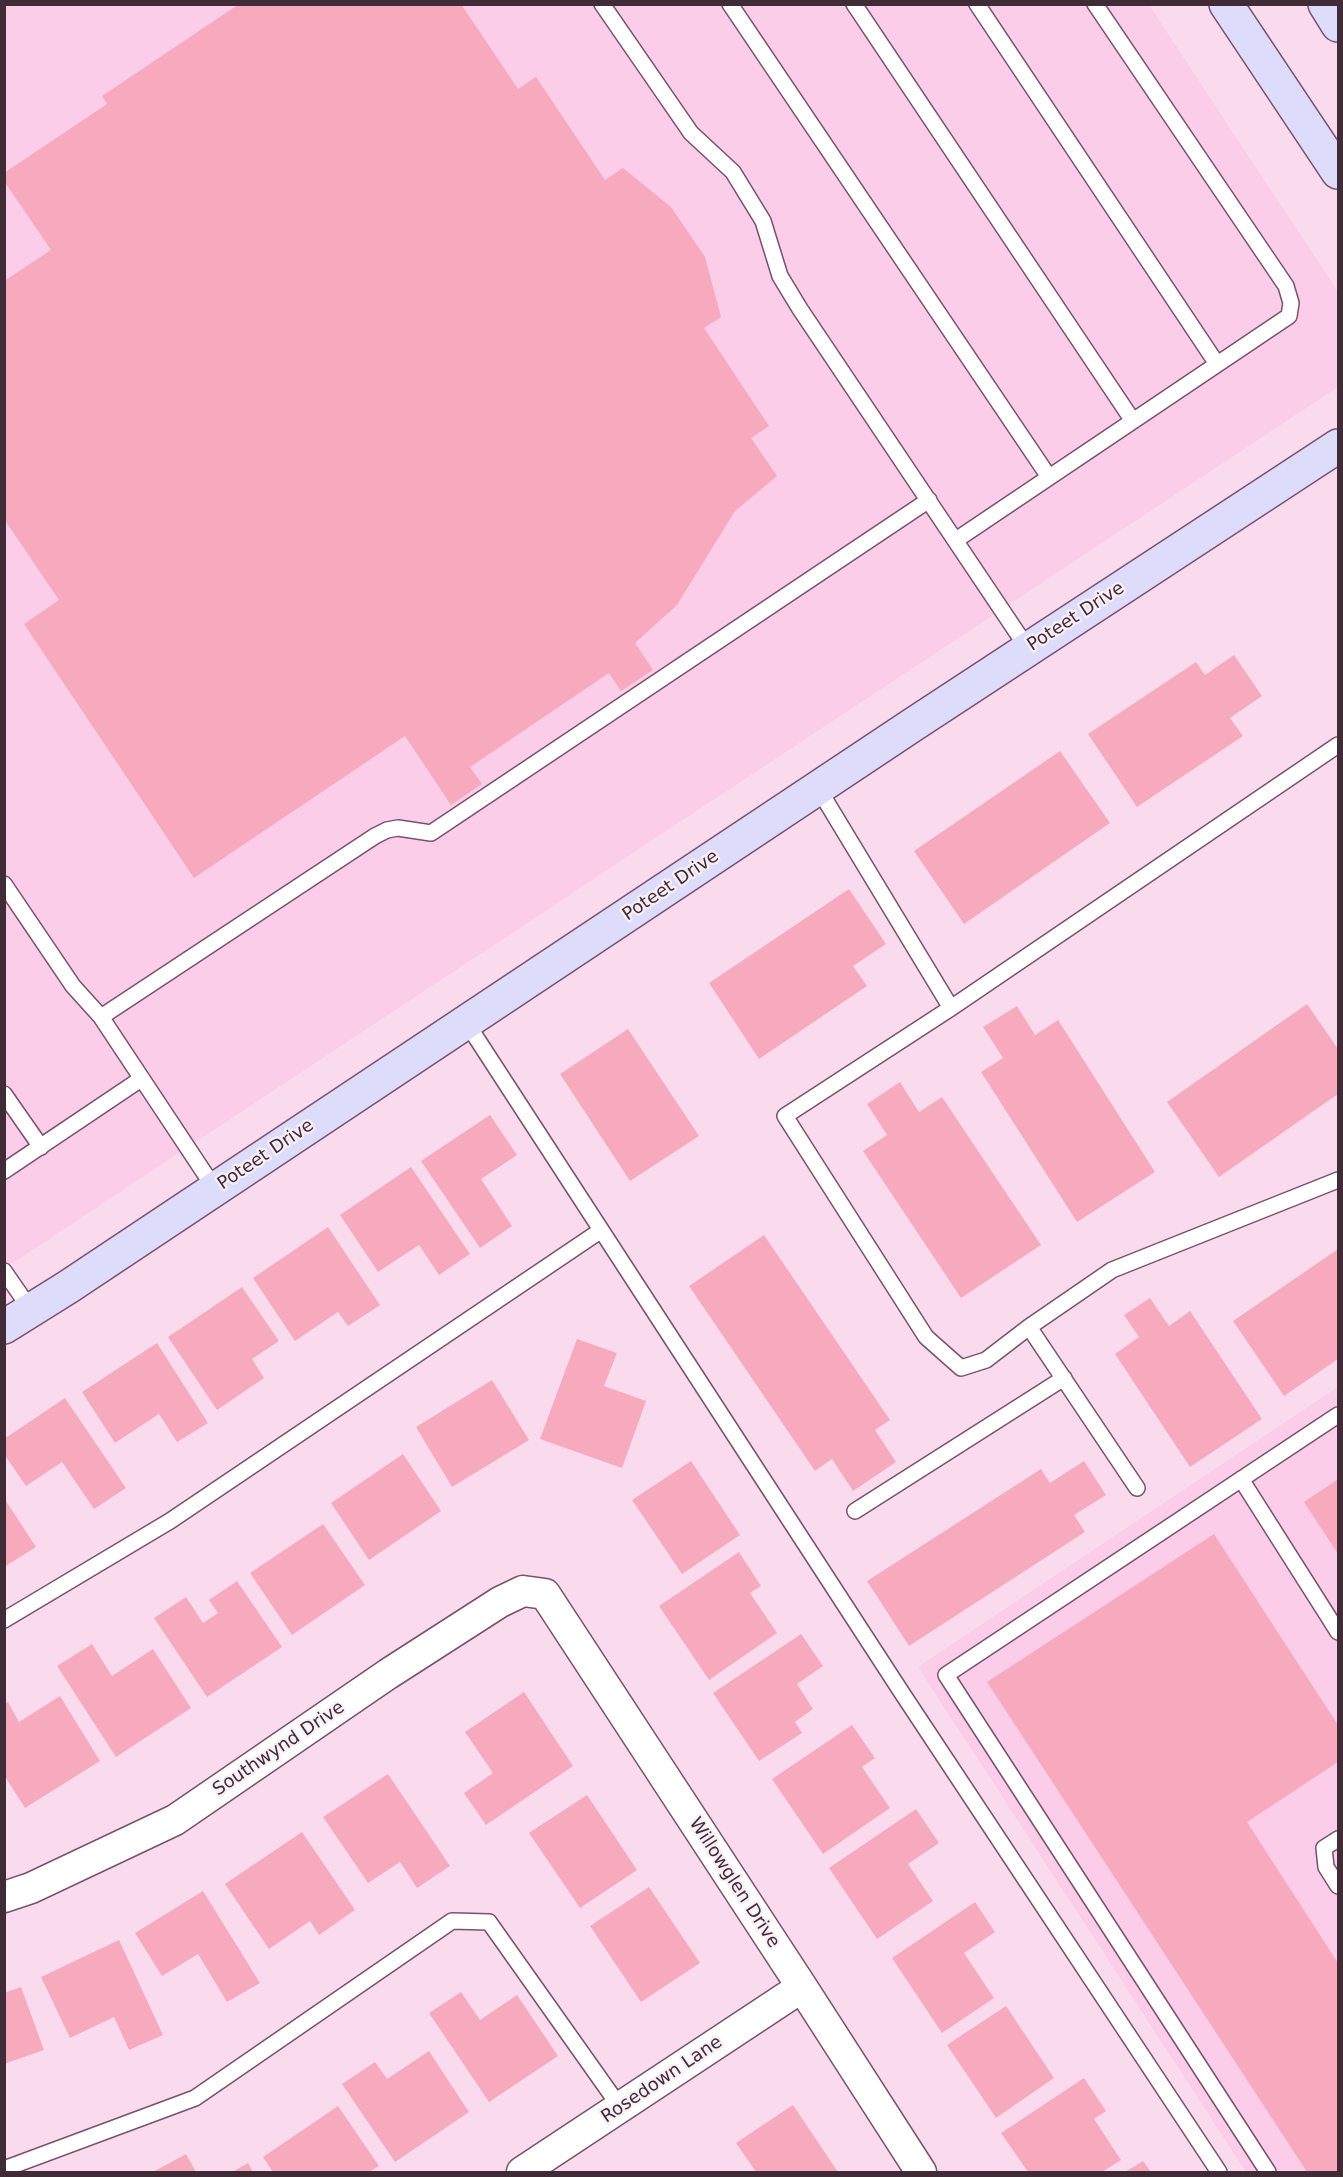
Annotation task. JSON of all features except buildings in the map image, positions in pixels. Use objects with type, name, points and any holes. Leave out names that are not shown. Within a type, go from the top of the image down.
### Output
[{"type":"street","points":[[1226,4],[1338,172]]},
{"type":"street","points":[[1325,4],[1338,25]]},
{"type":"street","name":"Poteet Drive","points":[[18,1318],[1338,446]]},
{"type":"street","name":"Southwynd Drive","points":[[4,1897],[31,1888],[174,1820],[388,1674],[500,1602],[523,1591],[545,1594]]},
{"type":"street","name":"Willowglen Drive","points":[[545,1594],[921,2172]]},
{"type":"street","name":"Rosedown Lane","points":[[522,2172],[802,1987]]},
{"type":"lane","points":[[602,4],[691,132],[733,172],[763,221],[780,276],[1028,649]]},
{"type":"lane","points":[[730,4],[1049,477]]},
{"type":"lane","points":[[854,4],[1133,421]]},
{"type":"lane","points":[[976,4],[1217,364]]},
{"type":"lane","points":[[956,540],[1289,316],[1291,303],[1286,286],[1095,4]]},
{"type":"lane","points":[[101,1017],[375,836],[398,828],[431,833],[929,500]]},
{"type":"lane","points":[[1338,745],[951,1008],[785,1116],[927,1337],[961,1368],[986,1360],[1029,1327],[1112,1270],[1338,1180]]},
{"type":"lane","points":[[818,788],[951,1008]]},
{"type":"lane","points":[[4,884],[73,986],[101,1017],[215,1189]]},
{"type":"lane","points":[[466,1022],[915,1713],[1219,2172]]},
{"type":"lane","points":[[4,1172],[141,1079]]},
{"type":"lane","points":[[4,1094],[41,1147]]},
{"type":"lane","points":[[4,1620],[170,1521],[600,1231]]},
{"type":"lane","points":[[4,1271],[18,1318]]},
{"type":"lane","points":[[1029,1327],[1137,1488]]},
{"type":"lane","points":[[855,1511],[1064,1378]]},
{"type":"lane","points":[[1268,2172],[946,1675],[1338,1415]]},
{"type":"lane","points":[[1242,1479],[1338,1632]]},
{"type":"lane","points":[[1338,1839],[1324,1848],[1326,1867],[1338,1886]]},
{"type":"lane","points":[[4,2169],[195,2098],[452,1921],[489,1922],[620,2107]]},
{"type":"shaded area","points":[[5,5],[1149,5],[1338,292],[1338,387],[5,1268]]},
{"type":"shaded area","points":[[1338,1387],[1338,2172],[1246,2172],[918,1667]]}]
